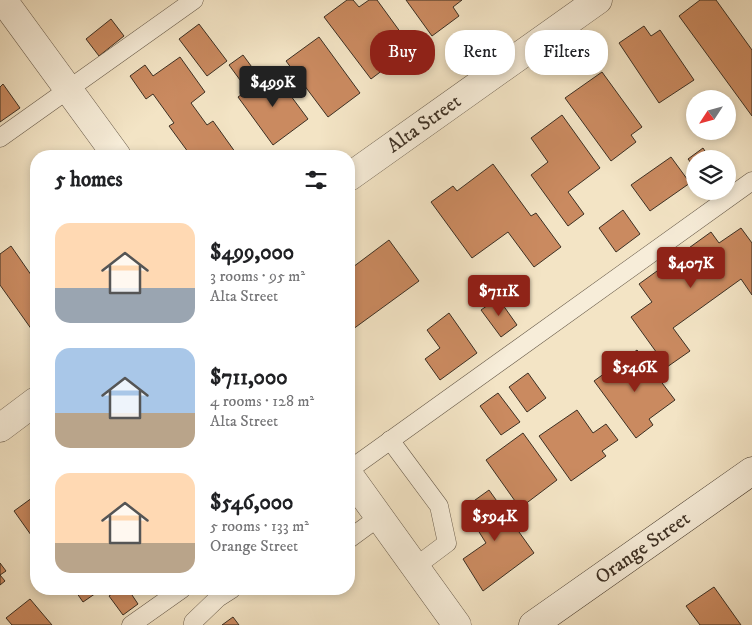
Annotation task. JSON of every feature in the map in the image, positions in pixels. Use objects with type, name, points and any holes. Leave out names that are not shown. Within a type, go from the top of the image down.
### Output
[{"type":"street","points":[[3,0],[113,150]]},
{"type":"street","name":"Alta Street","points":[[355,173],[598,0]]},
{"type":"street","points":[[0,428],[30,406]]},
{"type":"street","name":"Orange Street","points":[[533,625],[752,471]]},
{"type":"street","points":[[355,483],[457,625]]},
{"type":"lane","points":[[0,138],[194,0]]},
{"type":"lane","points":[[355,466],[752,181]]},
{"type":"lane","points":[[390,440],[439,506],[447,543],[415,566]]},
{"type":"lane","points":[[355,535],[379,517]]},
{"type":"lane","points":[[131,625],[174,595]]},
{"type":"lane","points":[[193,625],[193,622],[223,595]]},
{"type":"building","points":[[347,0],[353,0],[359,7],[369,0],[377,0],[399,30],[370,30],[370,75],[376,75],[371,79],[324,17]]},
{"type":"building","points":[[406,0],[462,0],[453,7],[459,16],[435,34],[435,30],[428,30]]},
{"type":"building","points":[[700,0],[716,0],[752,50],[752,116],[736,94],[736,90],[733,90],[679,16]]},
{"type":"building","points":[[111,19],[124,36],[99,56],[86,39]]},
{"type":"building","points":[[199,24],[227,61],[207,76],[179,39]]},
{"type":"building","points":[[644,26],[651,36],[660,30],[694,80],[659,103],[619,43]]},
{"type":"building","points":[[319,37],[360,93],[328,117],[286,61]]},
{"type":"building","points":[[243,55],[257,74],[243,84],[229,65]]},
{"type":"building","points":[[180,57],[205,92],[191,103],[207,125],[213,121],[234,150],[187,150],[169,126],[174,123],[153,94],[146,99],[130,76],[145,65],[153,76]]},
{"type":"building","points":[[273,72],[308,119],[273,145],[238,97]]},
{"type":"building","points":[[598,75],[604,75],[642,127],[631,135],[636,142],[611,161],[565,98]]},
{"type":"building","points":[[3,84],[20,108],[0,122],[0,87]]},
{"type":"building","points":[[562,115],[600,168],[568,192],[584,214],[568,226],[531,175],[548,162],[531,138]]},
{"type":"building","points":[[671,157],[686,178],[686,186],[650,211],[631,185]]},
{"type":"building","points":[[493,164],[531,216],[536,213],[561,247],[534,267],[508,232],[472,258],[431,202],[453,186],[457,191]]},
{"type":"building","points":[[623,210],[640,234],[616,252],[599,228]]},
{"type":"building","points":[[741,228],[752,243],[752,295],[741,279],[673,328],[690,351],[667,367],[631,317],[652,302],[639,284],[711,232],[719,243]]},
{"type":"building","points":[[389,240],[419,281],[355,328],[355,266]]},
{"type":"building","points":[[11,246],[30,273],[30,327],[0,285],[0,254]]},
{"type":"building","points":[[498,298],[517,325],[501,337],[481,310]]},
{"type":"building","points":[[449,313],[477,353],[440,380],[425,359],[440,348],[427,330]]},
{"type":"building","points":[[637,350],[675,400],[649,419],[653,425],[636,438],[594,381]]},
{"type":"building","points":[[528,373],[546,398],[527,412],[509,387]]},
{"type":"building","points":[[498,393],[520,422],[501,435],[480,406]]},
{"type":"building","points":[[577,410],[593,433],[606,424],[618,440],[602,451],[606,456],[571,481],[539,436]]},
{"type":"building","points":[[523,433],[557,480],[520,508],[486,460]]},
{"type":"building","points":[[489,490],[534,553],[483,591],[463,559],[486,543],[464,508]]},
{"type":"building","points":[[30,499],[30,534],[14,511]]},
{"type":"building","points":[[0,563],[6,571],[0,575]]},
{"type":"building","points":[[0,575],[5,581],[0,585]]},
{"type":"building","points":[[714,587],[741,625],[700,625],[686,606]]},
{"type":"building","points":[[78,595],[93,595],[83,602]]},
{"type":"building","points":[[132,595],[138,604],[123,615],[109,596]]},
{"type":"building","points":[[30,599],[52,625],[12,625],[6,618]]},
{"type":"building","points":[[233,617],[239,625],[222,625]]}]
